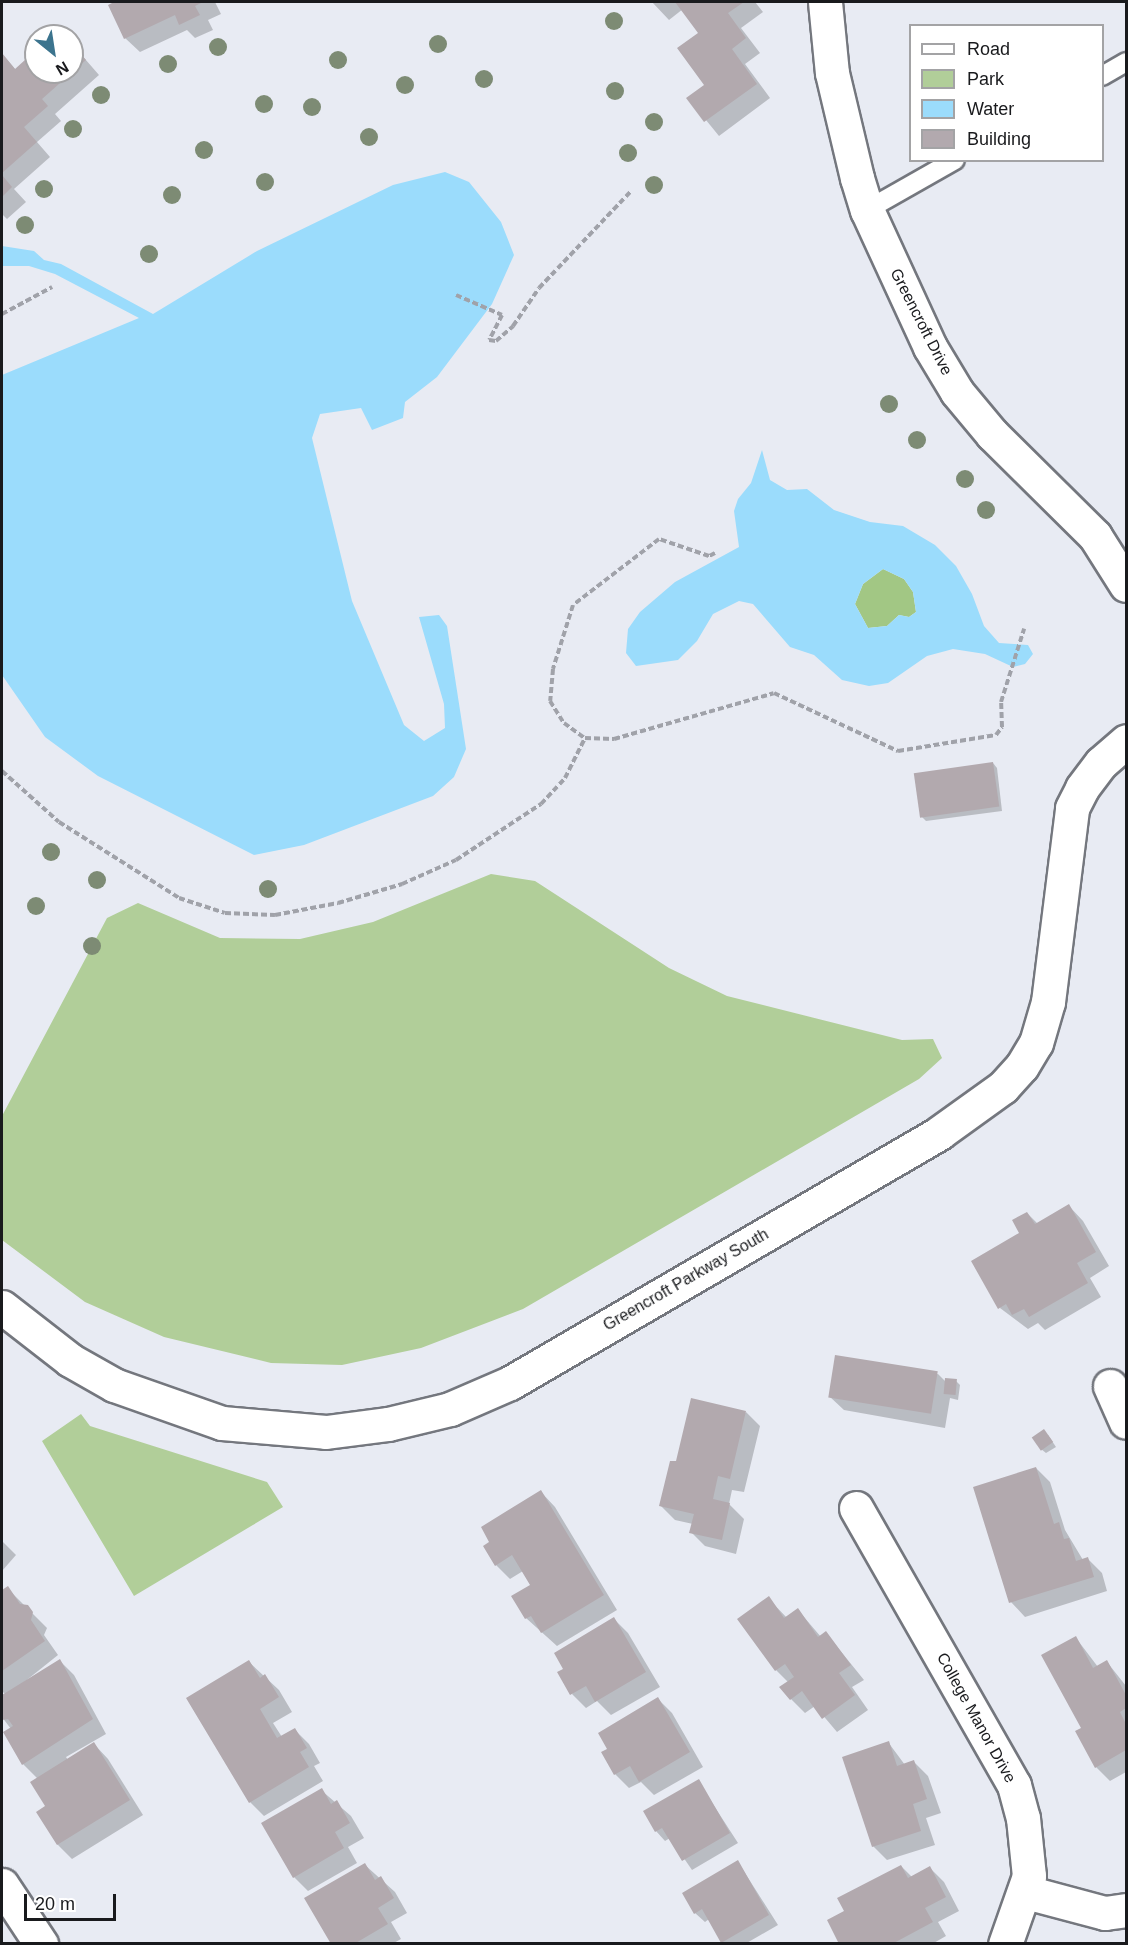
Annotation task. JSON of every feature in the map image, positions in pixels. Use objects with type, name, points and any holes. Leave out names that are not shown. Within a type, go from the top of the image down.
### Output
[{"type":"street","name":"Greencroft Drive","points":[[825,2],[832,73],[867,210],[930,347],[957,392],[992,434],[1095,536],[1126,585]]},
{"type":"street","name":"Greencroft Parkway South","points":[[2,1307],[70,1360],[114,1385],[222,1424],[326,1432],[388,1424],[450,1409],[510,1383],[939,1133],[1003,1087],[1022,1066],[1036,1043],[1048,1002],[1072,808],[1095,771],[1126,741]]},
{"type":"street","points":[[1110,1386],[1126,1422]]},
{"type":"street","name":"College Manor Drive","points":[[856,1508],[1014,1785],[1028,1850],[1026,1892],[1005,1944]]},
{"type":"street","points":[[2,1886],[41,1944]]},
{"type":"street","points":[[1026,1892],[1105,1913],[1126,1910]]},
{"type":"lane","points":[[1104,75],[1126,62]]},
{"type":"lane","points":[[867,210],[951,162]]},
{"type":"path","points":[[456,295],[502,315],[489,340],[496,341],[513,326],[539,288],[630,191]]},
{"type":"path","points":[[2,314],[52,286]]},
{"type":"path","points":[[715,553],[709,556],[659,539],[573,605],[555,658],[550,701],[564,723],[585,738],[614,739],[774,693],[898,751],[996,735],[1002,727],[1001,702],[1024,629]]},
{"type":"path","points":[[2,771],[58,822],[178,898],[225,913],[275,915],[359,897],[402,884],[456,860],[541,804],[565,778],[585,738]]},
{"type":"green space","points":[[883,569],[904,579],[913,592],[916,612],[909,617],[899,615],[887,626],[868,628],[855,604],[863,584]]},
{"type":"green space","points":[[491,874],[535,881],[669,968],[727,996],[902,1040],[933,1039],[942,1058],[919,1079],[523,1309],[421,1348],[342,1365],[271,1363],[164,1337],[85,1302],[2,1240],[2,1116],[107,918],[138,903],[220,938],[300,939],[373,922]]},
{"type":"green space","points":[[81,1414],[90,1426],[267,1482],[283,1507],[134,1596],[42,1441]]},
{"type":"water","points":[[445,172],[469,182],[501,222],[514,255],[492,304],[437,377],[405,402],[403,418],[372,430],[361,408],[320,414],[312,438],[352,601],[404,725],[424,741],[445,728],[444,704],[419,617],[439,615],[447,626],[466,749],[454,777],[433,796],[304,845],[254,855],[98,776],[45,737],[2,675],[2,375],[139,318],[55,274],[29,266],[2,266],[2,246],[34,251],[44,260],[61,264],[153,314],[257,251],[393,185]]},
{"type":"water","points":[[762,450],[770,480],[787,490],[807,489],[834,510],[870,522],[903,526],[935,545],[956,566],[972,594],[984,626],[999,643],[1028,645],[1033,654],[1025,664],[1013,667],[985,654],[953,649],[927,656],[888,683],[869,686],[842,680],[814,655],[790,647],[753,604],[739,601],[713,614],[697,641],[678,660],[636,666],[626,653],[628,629],[640,612],[675,582],[739,547],[734,511],[738,499],[751,483]],"holes":[[[883,569],[904,579],[913,592],[916,612],[909,617],[899,615],[887,626],[868,628],[855,604],[863,584]]]},
{"type":"building","points":[[114,2],[203,2],[195,6],[200,15],[179,25],[175,15],[124,39],[108,5]]},
{"type":"building","points":[[675,2],[744,2],[728,13],[746,38],[732,49],[757,84],[704,122],[686,98],[704,85],[677,48],[698,33]]},
{"type":"building","points":[[2,53],[15,69],[24,61],[24,84],[59,84],[42,99],[48,106],[24,127],[37,142],[2,173]]},
{"type":"building","points":[[2,175],[12,187],[2,197]]},
{"type":"building","points":[[993,762],[999,807],[920,818],[914,773]]},
{"type":"building","points":[[1069,1204],[1096,1252],[1077,1263],[1088,1283],[1029,1317],[1024,1309],[1012,1315],[1006,1304],[998,1309],[971,1261],[1019,1233],[1012,1220],[1027,1212],[1035,1224]]},
{"type":"building","points":[[835,1355],[938,1371],[931,1414],[828,1397]]},
{"type":"building","points":[[945,1378],[957,1379],[956,1395],[944,1394]]},
{"type":"building","points":[[691,1398],[746,1411],[730,1479],[718,1476],[713,1499],[730,1503],[722,1540],[689,1533],[694,1514],[659,1506],[670,1461],[676,1461]]},
{"type":"building","points":[[1044,1429],[1053,1442],[1041,1451],[1032,1438]]},
{"type":"building","points":[[1036,1467],[1054,1524],[1059,1522],[1064,1539],[1069,1538],[1076,1561],[1088,1557],[1094,1577],[1009,1603],[973,1487]]},
{"type":"building","points":[[541,1490],[604,1595],[541,1633],[531,1616],[525,1619],[511,1596],[530,1585],[512,1555],[495,1566],[483,1546],[489,1542],[481,1527]]},
{"type":"building","points":[[8,1586],[20,1604],[28,1605],[33,1612],[31,1620],[45,1641],[2,1671],[2,1590]]},
{"type":"building","points":[[769,1596],[784,1618],[798,1608],[818,1637],[826,1631],[851,1665],[839,1673],[855,1695],[822,1719],[802,1691],[790,1700],[779,1687],[794,1677],[785,1664],[775,1671],[737,1619]]},
{"type":"building","points":[[614,1617],[646,1672],[595,1702],[586,1686],[570,1695],[557,1672],[563,1669],[554,1653]]},
{"type":"building","points":[[1076,1636],[1093,1668],[1107,1660],[1126,1695],[1126,1708],[1120,1712],[1126,1724],[1126,1750],[1095,1768],[1075,1731],[1081,1728],[1041,1655]]},
{"type":"building","points":[[60,1659],[93,1719],[22,1765],[3,1732],[13,1726],[8,1719],[2,1720],[2,1695]]},
{"type":"building","points":[[249,1660],[260,1678],[265,1674],[279,1697],[260,1709],[277,1738],[295,1728],[307,1748],[300,1752],[309,1767],[249,1803],[186,1698]]},
{"type":"building","points":[[658,1697],[690,1752],[639,1782],[630,1766],[614,1775],[601,1752],[607,1749],[598,1733]]},
{"type":"building","points":[[889,1741],[897,1766],[914,1760],[927,1799],[913,1804],[921,1831],[872,1847],[842,1757]]},
{"type":"building","points":[[94,1742],[130,1800],[57,1845],[36,1812],[45,1806],[30,1782]]},
{"type":"building","points":[[699,1779],[730,1833],[682,1861],[662,1828],[655,1832],[643,1811]]},
{"type":"building","points":[[322,1788],[331,1804],[337,1800],[350,1823],[335,1832],[344,1848],[293,1878],[261,1823]]},
{"type":"building","points":[[738,1860],[769,1915],[721,1943],[702,1909],[694,1914],[682,1893]]},
{"type":"building","points":[[365,1863],[375,1880],[381,1876],[394,1898],[378,1908],[388,1924],[354,1944],[331,1944],[304,1898]]},
{"type":"building","points":[[901,1865],[908,1878],[930,1866],[946,1897],[925,1908],[933,1922],[892,1944],[839,1944],[827,1920],[844,1911],[837,1898]]}]
